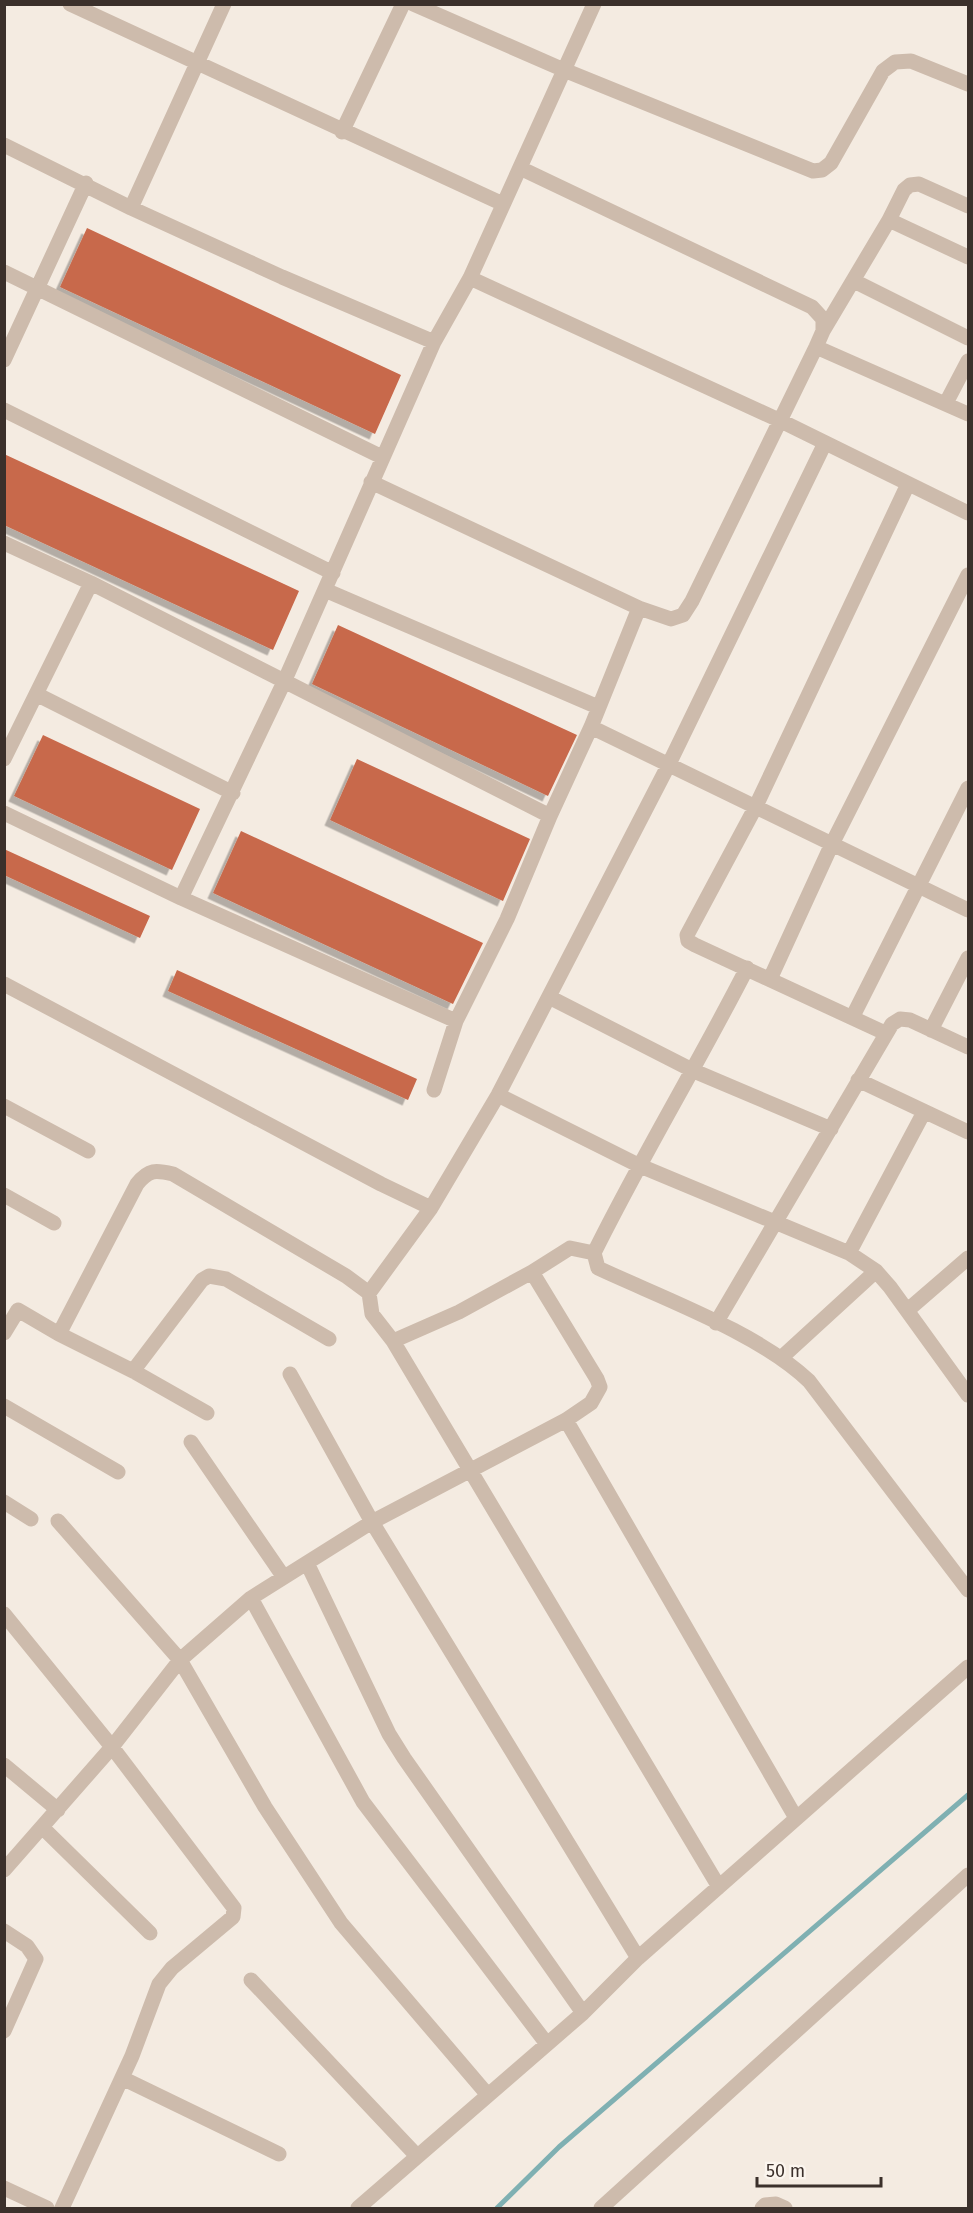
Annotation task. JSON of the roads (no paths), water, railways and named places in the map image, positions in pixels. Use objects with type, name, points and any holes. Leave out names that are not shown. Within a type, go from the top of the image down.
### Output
[{"type":"street","points":[[70,4],[342,132],[503,204]]},
{"type":"street","points":[[131,208],[224,4]]},
{"type":"street","points":[[342,132],[403,4]]},
{"type":"street","points":[[413,4],[564,70],[813,171],[822,170],[831,163],[883,71],[895,62],[910,61],[969,84]]},
{"type":"street","points":[[181,898],[284,682],[434,342],[470,278],[594,4]]},
{"type":"street","points":[[4,145],[86,183],[131,208],[282,277],[434,342]]},
{"type":"street","points":[[520,168],[812,307],[823,319],[823,331]]},
{"type":"street","points":[[4,360],[40,287],[86,183]]},
{"type":"street","points":[[371,482],[639,608],[671,619],[683,615],[781,421],[823,331],[889,220],[903,190],[910,185],[919,184],[969,206]]},
{"type":"street","points":[[889,220],[969,257]]},
{"type":"street","points":[[4,272],[40,287],[382,457]]},
{"type":"street","points":[[470,278],[781,421],[969,513]]},
{"type":"street","points":[[854,281],[969,338]]},
{"type":"street","points":[[816,347],[969,414]]},
{"type":"street","points":[[946,403],[969,361]]},
{"type":"street","points":[[4,410],[333,573]]},
{"type":"street","points":[[719,1887],[393,1341],[372,1314],[369,1293],[431,1208],[498,1095],[668,766],[825,443]]},
{"type":"street","points":[[885,1033],[854,1016],[695,945],[688,941],[687,935],[755,808],[908,484]]},
{"type":"street","points":[[4,543],[91,583],[550,816]]},
{"type":"street","points":[[770,979],[831,846],[969,575]]},
{"type":"street","points":[[4,759],[91,583]]},
{"type":"street","points":[[325,590],[598,706]]},
{"type":"street","points":[[434,1090],[456,1022],[507,919],[550,816],[591,727],[639,608]]},
{"type":"street","points":[[36,694],[232,793]]},
{"type":"street","points":[[591,727],[831,846],[969,910]]},
{"type":"street","points":[[854,1016],[969,789]]},
{"type":"street","points":[[4,813],[181,898],[456,1022]]},
{"type":"street","points":[[931,1030],[969,958]]},
{"type":"street","points":[[747,968],[694,1071],[638,1165],[594,1253],[598,1268],[716,1323],[781,1358],[809,1381],[969,1590]]},
{"type":"street","points":[[7,991],[431,1208]]},
{"type":"street","points":[[549,997],[694,1071],[831,1129]]},
{"type":"street","points":[[716,1323],[892,1024],[900,1019],[910,1020],[969,1047]]},
{"type":"street","points":[[858,1080],[969,1132]]},
{"type":"street","points":[[498,1095],[638,1165],[849,1252],[876,1271],[909,1310],[968,1394]]},
{"type":"street","points":[[4,1106],[87,1151]]},
{"type":"street","points":[[849,1252],[924,1112]]},
{"type":"street","points":[[59,1334],[137,1184],[147,1172],[157,1170],[173,1174],[346,1276],[369,1293]]},
{"type":"street","points":[[4,1195],[54,1223]]},
{"type":"street","points":[[393,1341],[459,1312],[532,1272],[570,1248],[594,1253]]},
{"type":"street","points":[[909,1310],[969,1258]]},
{"type":"street","points":[[781,1358],[876,1271]]},
{"type":"street","points":[[4,1870],[112,1747],[180,1660],[251,1598],[372,1522],[566,1420],[591,1404],[600,1387],[532,1272]]},
{"type":"street","points":[[133,1371],[202,1280],[209,1276],[226,1279],[329,1339]]},
{"type":"street","points":[[4,1333],[11,1306],[207,1413]]},
{"type":"street","points":[[290,1374],[372,1522],[638,1958]]},
{"type":"street","points":[[4,1406],[118,1472]]},
{"type":"street","points":[[566,1420],[796,1818]]},
{"type":"street","points":[[191,1442],[283,1576]]},
{"type":"street","points":[[4,1502],[31,1519]]},
{"type":"street","points":[[58,1521],[180,1660],[265,1807],[341,1923],[487,2094]]},
{"type":"street","points":[[307,1563],[389,1734],[584,2013]]},
{"type":"street","points":[[251,1598],[350,1781],[380,1827],[547,2044]]},
{"type":"street","points":[[4,1614],[112,1747],[234,1908],[233,1917],[225,1925],[165,1975],[122,2078],[62,2208]]},
{"type":"street","points":[[358,2208],[487,2094],[584,2013],[638,1958],[969,1666]]},
{"type":"street","points":[[4,1765],[58,1810]]},
{"type":"street","points":[[43,1828],[150,1933]]},
{"type":"street","points":[[601,2208],[969,1875]]},
{"type":"street","points":[[4,1931],[27,1946],[36,1959],[4,2031]]},
{"type":"street","points":[[251,1980],[417,2156]]},
{"type":"street","points":[[122,2078],[279,2154]]},
{"type":"street","points":[[4,2188],[47,2208]]},
{"type":"street","points":[[762,2208],[765,2205],[776,2204],[785,2208]]},
{"type":"waterway","points":[[497,2208],[559,2147],[968,1795]]}]
